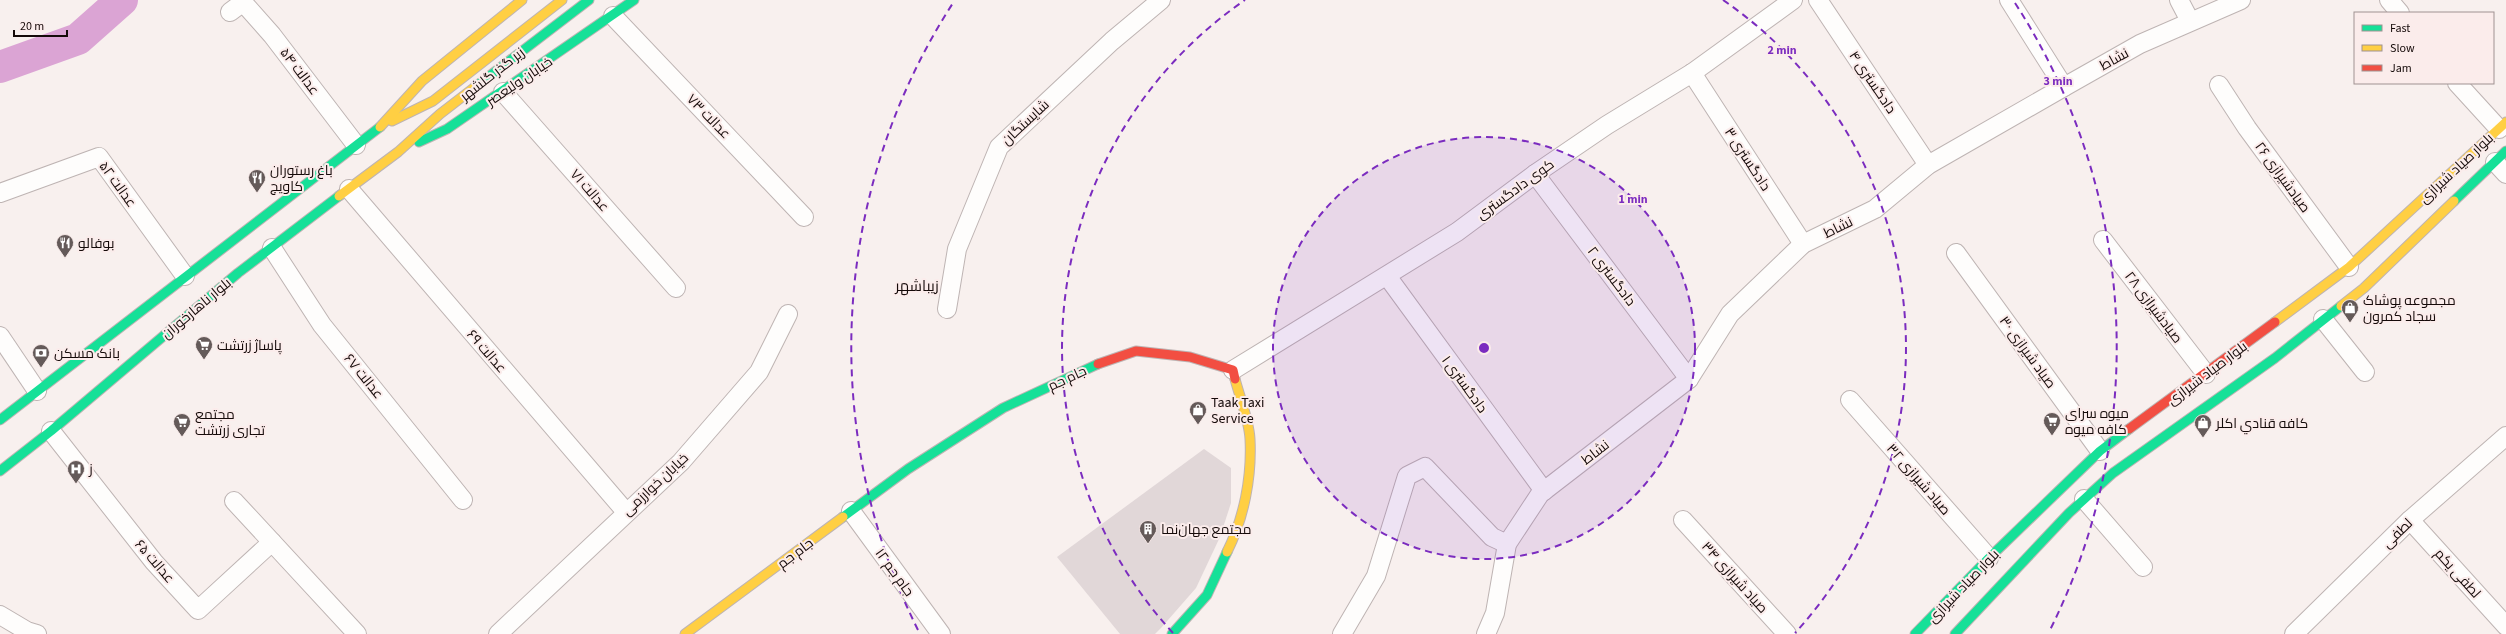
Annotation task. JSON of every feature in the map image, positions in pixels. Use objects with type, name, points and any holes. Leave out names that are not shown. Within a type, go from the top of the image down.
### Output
[{"type":"main road","points":[[0,420],[185,276],[222,252],[382,125],[422,81],[522,0]]},
{"type":"main road","name":"زیر گذر گلشهر","points":[[382,125],[433,101],[562,0]]},
{"type":"main road","name":"زیر گذر گلشهر","points":[[398,152],[440,114],[589,0]]},
{"type":"main road","name":"خیابان ولیعصر","points":[[398,152],[447,129],[503,92],[634,0]]},
{"type":"main road","name":"بلوار صیاد شیرازی","points":[[1915,634],[1989,558],[2100,452],[2206,374],[2260,338],[2349,267],[2502,125]]},
{"type":"main road","name":"بلوار ناهارخوران","points":[[0,471],[51,431],[236,270],[272,248],[398,152]]},
{"type":"main road","name":"بلوار صیاد شیرازی","points":[[1955,634],[2084,500],[2113,473],[2272,355],[2323,320],[2364,288],[2502,163]]},
{"type":"main road","name":"جام جم","points":[[684,634],[908,469],[1003,408],[1091,366],[1136,351],[1190,357],[1233,370]]},
{"type":"main road","points":[[1172,634],[1207,595],[1233,540],[1248,488],[1250,438],[1233,370]]},
{"type":"street","name":"شایستگان","points":[[947,309],[957,249],[998,147],[1112,41],[1161,0]]},
{"type":"street","name":"کوی دادگستری","points":[[1233,370],[1457,232],[1535,174],[1606,125],[1692,74],[1793,0]]},
{"type":"street","name":"دادگستری ۴","points":[[1818,0],[1928,165]]},
{"type":"street","points":[[2009,0],[2064,87]]},
{"type":"street","points":[[2179,0],[2190,21]]},
{"type":"street","name":"نشاط","points":[[1507,544],[1544,491],[1688,380],[1730,314],[1803,244],[1875,209],[1928,165],[2140,44],[2190,21],[2224,9],[2241,0]]},
{"type":"street","points":[[2389,0],[2399,12]]},
{"type":"street","name":"عدالت ۵۴","points":[[238,5],[272,35],[356,145]]},
{"type":"street","name":"عدالت ۷۳","points":[[613,16],[804,217]]},
{"type":"street","name":"دادگستری ۳","points":[[1692,74],[1803,244]]},
{"type":"street","points":[[2458,84],[2502,125]]},
{"type":"street","name":"۲۶ صیادشیرازی","points":[[2219,85],[2247,128],[2349,267]]},
{"type":"street","name":"عدالت ۷۱","points":[[503,92],[676,288]]},
{"type":"street","name":"عدالت ۵۲","points":[[0,193],[99,157],[185,276]]},
{"type":"street","name":"دادگستری ۲","points":[[1535,174],[1688,380]]},
{"type":"street","name":"عدالت ۶۹","points":[[348,189],[626,512]]},
{"type":"street","name":"۲۸ صیادشیرازی","points":[[2103,240],[2206,374]]},
{"type":"street","name":"عدالت ۶۷","points":[[272,248],[322,325],[463,500]]},
{"type":"street","name":"صیاد شیرازی ۳۰","points":[[1956,252],[2100,452]]},
{"type":"street","name":"دادگستری ۱","points":[[1387,276],[1544,491]]},
{"type":"street","name":"خیابان خوارزمی","points":[[498,634],[626,512],[681,462],[759,372],[788,314]]},
{"type":"street","points":[[2323,320],[2365,372]]},
{"type":"street","points":[[0,336],[37,391]]},
{"type":"street","name":"صیاد شیرازی ۳۲","points":[[1850,400],[1989,558]]},
{"type":"street","name":"عدالت ۶۵","points":[[51,431],[149,556],[198,610],[272,542]]},
{"type":"street","name":"لطفی","points":[[2294,634],[2410,520],[2506,436]]},
{"type":"street","points":[[1342,634],[1376,576],[1407,476],[1425,467],[1492,537],[1507,544],[1495,613],[1486,634]]},
{"type":"street","points":[[2084,500],[2143,567]]},
{"type":"street","points":[[234,501],[357,634]]},
{"type":"street","name":"۱۲ جام جم","points":[[851,511],[940,633]]},
{"type":"street","name":"صیاد شیرازی ۳۴","points":[[1683,520],[1787,634]]},
{"type":"street","name":"لطفی یکم","points":[[2410,520],[2506,626]]},
{"type":"street","points":[[0,615],[27,631],[37,634]]},
{"type":"building","name":"مجتمع جهان‌نما","points":[[1204,449],[1231,468],[1231,503],[1220,537],[1196,588],[1155,634],[1120,634],[1057,557]]},
{"type":"waterway","points":[[0,67],[78,39],[122,0]]},
{"type":"traffic: fast","points":[[475,87],[589,0]]},
{"type":"traffic: fast","points":[[419,142],[447,129],[634,0]]},
{"type":"traffic: fast","points":[[0,420],[380,127]]},
{"type":"traffic: fast","points":[[2454,201],[2506,151]]},
{"type":"traffic: fast","points":[[0,471],[51,431],[238,273],[339,196]]},
{"type":"traffic: fast","points":[[1955,634],[2069,513],[2113,473],[2275,358],[2341,306]]},
{"type":"traffic: fast","points":[[843,517],[908,469],[1003,408],[1098,364]]},
{"type":"traffic: fast","points":[[1915,634],[1989,558],[2100,451],[2129,429]]},
{"type":"traffic: fast","points":[[1172,634],[1207,595],[1227,552]]},
{"type":"traffic: slow","points":[[380,127],[422,81],[522,0]]},
{"type":"traffic: slow","points":[[392,121],[433,101],[562,0]]},
{"type":"traffic: slow","points":[[339,196],[398,152],[440,114],[475,87]]},
{"type":"traffic: slow","points":[[2275,322],[2349,267],[2506,122]]},
{"type":"traffic: slow","points":[[2341,306],[2364,288],[2454,201]]},
{"type":"traffic: slow","points":[[1227,552],[1238,525],[1246,497],[1250,468],[1249,432],[1235,379]]},
{"type":"traffic: slow","points":[[685,634],[843,517]]},
{"type":"traffic: jam","points":[[2129,429],[2275,322]]},
{"type":"traffic: jam","points":[[1098,364],[1136,351],[1190,357],[1233,370],[1235,379]]},
{"type":"place","name":"باغ رستوران کاویچ","points":[[257,193]]},
{"type":"place","name":"بوفالو","points":[[65,258]]},
{"type":"place","name":"مجموعه پوشاک سجاد کمرون","points":[[2350,323]]},
{"type":"place","name":"پاساژ زرتشت","points":[[204,360]]},
{"type":"place","name":"بانک مسکن","points":[[41,368]]},
{"type":"place","name":"Taak Taxi Service","points":[[1198,425]]},
{"type":"place","name":"میوه سرای کافه میوه","points":[[2052,436]]},
{"type":"place","name":"مجتمع تجاری زرتشت","points":[[182,437]]},
{"type":"place","name":"كافه قنادي اكلر","points":[[2203,438]]},
{"type":"place","name":"ز","points":[[76,484]]},
{"type":"place","name":"مجتمع جهان‌نما","points":[[1148,544]]},
{"type":"district","name":"زیباشهر","points":[[917,286]]}]
